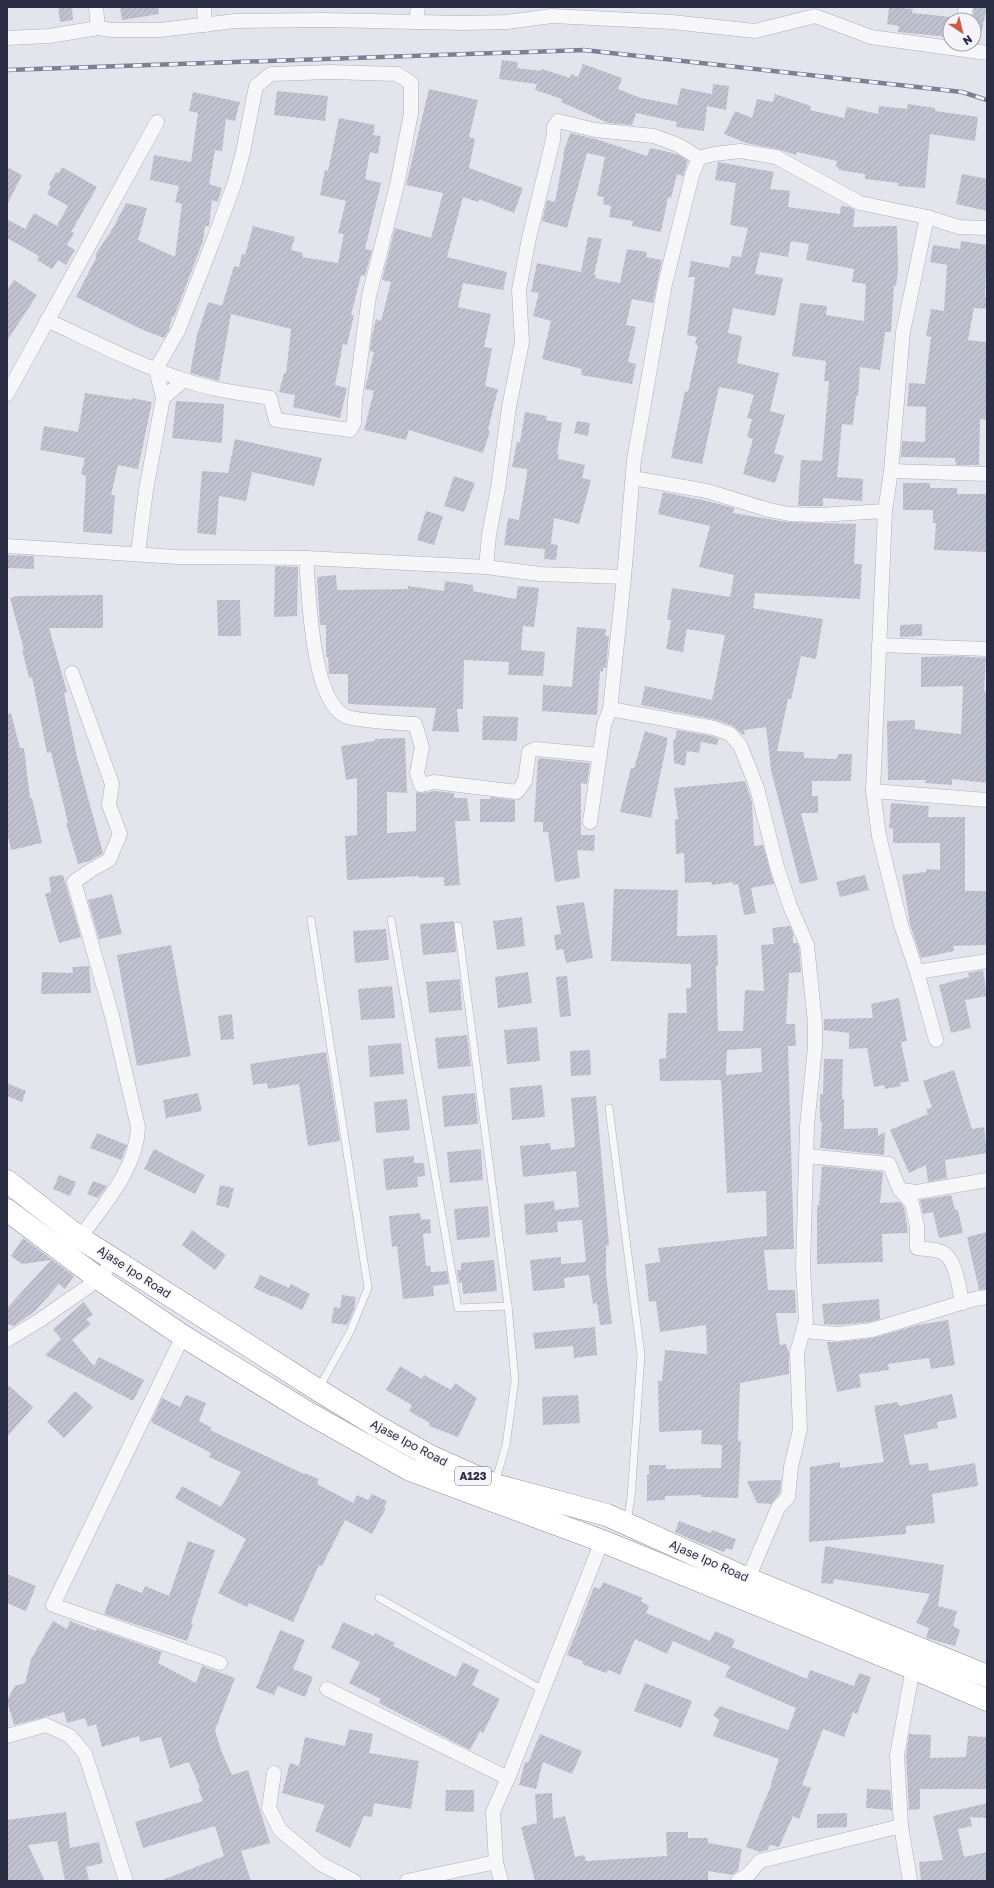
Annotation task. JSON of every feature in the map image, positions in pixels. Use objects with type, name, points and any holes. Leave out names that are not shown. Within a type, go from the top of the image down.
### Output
[{"type":"highway","name":"Ajase Ipo Road","points":[[7,1181],[80,1238],[318,1390],[375,1425],[430,1456],[495,1485],[607,1515],[917,1658],[987,1700]]},
{"type":"highway","name":"Ajase Ipo Road","points":[[7,1210],[99,1279],[183,1336],[305,1411],[410,1470],[917,1658],[987,1676]]},
{"type":"street","points":[[96,7],[98,28]]},
{"type":"street","points":[[204,7],[205,25]]},
{"type":"street","points":[[416,22],[418,7]]},
{"type":"street","points":[[7,38],[49,36],[98,28],[112,30],[160,30],[235,21],[295,20],[506,22],[553,11],[755,30],[815,16],[872,37],[942,44]]},
{"type":"street","points":[[47,320],[156,369],[184,380],[215,389],[270,398],[276,420],[350,430],[354,423],[355,400],[369,296],[395,192],[411,113],[410,83],[397,74],[322,72],[271,74],[256,86],[246,138],[235,182],[212,246],[178,331],[156,369],[162,398],[146,490],[138,553]]},
{"type":"street","points":[[486,567],[489,535],[498,488],[509,407],[522,342],[519,290],[529,238],[553,140],[554,127],[558,121],[595,130],[654,136],[678,145],[699,158],[714,154],[740,151],[776,157],[860,203],[927,217],[959,227],[987,228]]},
{"type":"street","points":[[7,394],[157,122]]},
{"type":"street","points":[[590,822],[604,725],[610,709],[633,478],[665,284],[692,175],[699,158]]},
{"type":"street","points":[[927,217],[903,332],[891,471],[885,511],[873,791],[878,836],[901,925],[917,972],[936,1040]]},
{"type":"street","points":[[162,398],[184,380]]},
{"type":"street","points":[[891,471],[987,474]]},
{"type":"street","points":[[633,478],[707,491],[769,510],[789,514],[885,511]]},
{"type":"street","points":[[7,546],[138,553],[177,557],[306,558],[486,567],[540,574],[624,577]]},
{"type":"street","points":[[306,558],[316,665],[330,702],[336,712],[347,718],[415,724],[422,747],[417,773],[421,786],[434,782],[518,792],[525,781],[529,752],[535,749],[600,755]]},
{"type":"street","points":[[879,644],[987,649]]},
{"type":"street","points":[[72,673],[112,784],[109,804],[120,834],[109,860],[74,882],[112,1016],[138,1127],[138,1140],[124,1174],[80,1238]]},
{"type":"street","points":[[610,709],[714,728],[730,734],[740,745],[757,788],[777,867],[790,906],[807,945],[815,1023],[815,1047],[807,1126],[803,1267],[806,1321],[797,1352],[800,1428],[791,1467],[788,1497],[778,1508],[748,1579]]},
{"type":"street","points":[[873,791],[987,800]]},
{"type":"street","points":[[917,972],[987,961]]},
{"type":"street","points":[[807,1156],[889,1164],[900,1190],[912,1203],[917,1226],[917,1248],[941,1251],[948,1256],[954,1267],[962,1303]]},
{"type":"street","points":[[900,1190],[917,1192],[986,1184]]},
{"type":"street","points":[[7,1340],[40,1320],[99,1279],[114,1259]]},
{"type":"street","points":[[804,1331],[838,1334],[872,1330],[974,1299],[987,1297]]},
{"type":"street","points":[[183,1336],[53,1605],[220,1663]]},
{"type":"street","points":[[500,1881],[496,1862],[493,1812],[508,1778],[602,1541]]},
{"type":"street","points":[[910,1881],[901,1826],[897,1754],[917,1658]]},
{"type":"street","points":[[327,1689],[508,1778]]},
{"type":"street","points":[[7,1736],[46,1725],[70,1736],[85,1754],[126,1881]]},
{"type":"street","points":[[274,1774],[270,1808],[280,1830],[321,1864],[354,1881]]},
{"type":"street","points":[[738,1881],[749,1874],[760,1861],[901,1826]]},
{"type":"street","points":[[407,1881],[496,1862]]},
{"type":"lane","points":[[311,920],[368,1288],[350,1332],[318,1390]]},
{"type":"lane","points":[[391,920],[458,1308],[508,1306]]},
{"type":"lane","points":[[458,926],[508,1306],[515,1380],[506,1446],[495,1485]]},
{"type":"lane","points":[[609,1108],[641,1355],[631,1498],[626,1524]]},
{"type":"lane","points":[[379,1598],[543,1690]]},
{"type":"building","points":[[58,7],[72,7],[73,20],[60,22]]},
{"type":"building","points":[[120,7],[158,7],[159,14],[122,20]]},
{"type":"building","points":[[889,7],[913,9],[912,13],[942,16],[942,36],[898,32],[899,26],[887,24]]},
{"type":"building","points":[[974,7],[987,7],[982,30],[982,12],[973,12]]},
{"type":"building","points":[[502,60],[518,62],[517,68],[541,71],[542,69],[570,78],[571,74],[578,77],[583,64],[622,78],[618,89],[641,98],[677,105],[681,88],[712,94],[713,84],[729,86],[726,110],[707,106],[704,131],[676,127],[677,122],[636,113],[632,125],[608,123],[561,102],[562,99],[535,90],[537,84],[499,79]]},
{"type":"building","points":[[429,89],[478,100],[469,137],[475,139],[469,168],[523,188],[514,213],[479,199],[478,202],[463,197],[447,257],[507,272],[503,290],[463,283],[458,307],[491,314],[484,347],[492,348],[485,386],[498,389],[488,430],[490,431],[483,453],[409,430],[406,440],[364,430],[374,391],[365,389],[374,352],[370,351],[372,336],[376,319],[381,321],[391,282],[382,280],[395,228],[431,238],[443,193],[406,185]]},
{"type":"building","points":[[277,91],[328,96],[325,121],[274,115]]},
{"type":"building","points":[[193,92],[240,102],[235,121],[226,119],[222,151],[215,150],[209,184],[222,188],[218,202],[212,200],[209,226],[205,226],[203,241],[174,317],[172,317],[169,330],[164,338],[143,330],[76,297],[97,256],[95,255],[113,228],[126,203],[147,208],[138,240],[175,257],[182,204],[175,202],[179,186],[150,180],[154,155],[191,162],[198,113],[189,111]]},
{"type":"building","points":[[775,94],[811,106],[810,110],[844,118],[847,107],[878,114],[879,106],[907,109],[908,104],[935,108],[935,111],[978,117],[975,141],[930,134],[925,188],[898,186],[898,183],[865,179],[865,174],[839,170],[839,168],[836,167],[837,161],[797,152],[796,155],[777,149],[746,143],[724,134],[735,111],[752,118],[757,99],[773,102]]},
{"type":"building","points":[[339,118],[375,125],[373,135],[381,136],[378,154],[370,152],[365,179],[381,183],[365,249],[372,250],[365,276],[361,275],[351,315],[354,315],[347,345],[343,344],[335,385],[347,388],[340,418],[293,407],[295,395],[279,392],[284,373],[286,374],[291,329],[231,314],[219,381],[190,373],[198,330],[208,302],[222,306],[234,266],[239,267],[242,254],[245,255],[253,226],[295,237],[291,250],[303,253],[302,257],[338,263],[344,234],[338,233],[346,201],[320,195],[325,170],[328,171]]},
{"type":"building","points":[[570,133],[596,139],[647,156],[650,148],[679,155],[688,161],[683,176],[677,174],[671,198],[668,197],[661,232],[632,226],[633,221],[609,217],[611,206],[603,204],[604,197],[597,196],[605,157],[587,153],[567,228],[542,221],[547,200],[555,202],[563,154]]},
{"type":"building","points":[[718,162],[774,172],[770,189],[790,191],[788,207],[840,214],[841,206],[850,207],[855,210],[853,227],[897,226],[898,270],[896,286],[894,286],[891,332],[885,332],[880,370],[860,367],[858,396],[856,396],[853,425],[842,424],[837,477],[863,479],[862,501],[823,498],[823,506],[798,506],[801,460],[822,461],[829,381],[824,381],[826,361],[792,356],[800,303],[827,306],[826,315],[864,321],[866,284],[852,282],[854,269],[806,260],[809,244],[791,241],[788,257],[760,252],[755,274],[783,278],[775,316],[733,308],[728,333],[742,336],[737,363],[779,373],[770,411],[785,415],[774,453],[784,456],[775,483],[743,474],[753,439],[747,437],[752,419],[747,418],[754,395],[740,391],[719,387],[702,464],[671,458],[685,391],[688,392],[698,345],[695,345],[697,337],[687,335],[695,277],[688,277],[691,261],[729,268],[732,256],[741,257],[748,228],[730,225],[736,183],[715,180]]},
{"type":"building","points":[[7,167],[22,175],[7,205]]},
{"type":"building","points":[[62,167],[97,187],[71,232],[74,233],[67,245],[75,250],[66,265],[58,260],[52,269],[37,260],[39,256],[7,238],[7,219],[25,229],[34,213],[57,226],[68,206],[47,194],[51,187],[49,185],[56,172],[59,173]]},
{"type":"building","points":[[962,174],[987,179],[987,211],[956,204]]},
{"type":"building","points":[[588,237],[602,239],[594,275],[596,275],[595,278],[620,283],[627,249],[647,252],[646,257],[662,260],[653,303],[632,299],[626,325],[636,327],[628,362],[636,364],[632,384],[581,375],[582,369],[542,359],[551,321],[533,316],[539,293],[531,292],[537,263],[581,272]]},
{"type":"building","points":[[961,241],[987,245],[985,297],[987,297],[987,309],[974,308],[968,340],[987,342],[987,420],[980,419],[979,465],[956,465],[955,458],[901,457],[902,441],[925,442],[926,407],[907,406],[909,383],[925,384],[931,337],[926,336],[931,309],[944,311],[947,265],[930,262],[933,245],[960,249]]},
{"type":"building","points":[[14,280],[37,295],[7,341],[7,290]]},
{"type":"building","points":[[85,393],[132,400],[132,398],[152,402],[138,469],[118,465],[111,495],[115,495],[112,534],[83,532],[86,476],[81,474],[85,458],[40,450],[44,426],[78,432]]},
{"type":"building","points":[[176,401],[224,404],[222,443],[172,438]]},
{"type":"building","points":[[525,412],[547,416],[546,420],[562,423],[557,454],[559,454],[558,459],[585,465],[582,478],[591,480],[579,524],[554,518],[551,544],[558,545],[556,560],[544,559],[545,549],[504,545],[508,518],[519,520],[527,474],[527,469],[512,467],[517,442],[520,442]]},
{"type":"building","points":[[577,421],[590,423],[588,436],[574,433]]},
{"type":"building","points":[[235,439],[322,458],[314,486],[252,472],[246,501],[219,496],[216,535],[197,533],[202,471],[228,473]]},
{"type":"building","points":[[454,476],[475,483],[464,512],[444,506]]},
{"type":"building","points":[[903,483],[930,483],[930,488],[957,488],[957,494],[987,494],[987,552],[934,550],[936,523],[933,523],[933,510],[903,510]]},
{"type":"building","points":[[663,492],[734,508],[733,513],[787,522],[856,524],[854,564],[862,564],[860,599],[755,593],[753,608],[823,619],[816,659],[801,656],[791,699],[788,699],[777,751],[804,752],[804,758],[837,759],[838,754],[852,754],[851,781],[812,781],[812,796],[818,796],[818,813],[801,813],[818,880],[800,884],[771,770],[766,727],[744,730],[745,735],[733,726],[717,720],[641,705],[645,686],[712,700],[725,635],[687,629],[683,652],[666,649],[671,620],[667,620],[672,588],[730,597],[734,575],[699,567],[710,526],[658,514]]},
{"type":"building","points":[[426,511],[443,516],[434,545],[417,540]]},
{"type":"building","points":[[7,555],[34,556],[34,569],[7,568]]},
{"type":"building","points":[[275,566],[298,567],[297,616],[274,617]]},
{"type":"building","points":[[336,575],[337,590],[408,589],[408,586],[444,591],[445,581],[473,585],[473,591],[516,599],[518,586],[539,588],[534,627],[523,626],[521,650],[545,652],[543,676],[508,675],[509,662],[464,660],[463,709],[457,709],[459,732],[432,731],[436,708],[348,704],[348,674],[329,674],[328,657],[326,657],[326,625],[320,625],[317,577]]},
{"type":"building","points":[[103,595],[103,628],[49,628],[67,692],[64,693],[77,757],[103,853],[90,861],[78,864],[66,823],[68,823],[51,752],[47,753],[32,677],[29,678],[22,650],[24,650],[10,598],[17,596]]},
{"type":"building","points":[[217,600],[240,600],[241,636],[218,636]]},
{"type":"building","points":[[922,624],[922,636],[900,637],[900,625]]},
{"type":"building","points":[[577,627],[606,629],[605,636],[609,636],[606,668],[603,668],[603,672],[600,671],[597,715],[542,711],[543,685],[572,687]]},
{"type":"building","points":[[959,656],[986,658],[984,691],[987,691],[987,783],[952,779],[952,785],[925,783],[926,780],[888,780],[887,721],[915,720],[915,729],[961,734],[963,686],[921,687],[921,657]]},
{"type":"building","points":[[11,713],[20,748],[24,748],[30,798],[32,798],[42,843],[11,850],[7,832],[7,714]]},
{"type":"building","points":[[483,716],[518,717],[517,741],[482,740]]},
{"type":"building","points":[[677,730],[712,736],[719,739],[717,745],[701,742],[699,753],[687,751],[685,766],[674,763],[673,739],[675,740]]},
{"type":"building","points":[[645,731],[668,738],[651,818],[620,812],[631,768],[634,768]]},
{"type":"building","points":[[405,738],[407,793],[387,792],[387,833],[416,831],[416,792],[423,793],[434,791],[454,793],[454,798],[467,798],[470,821],[455,821],[460,885],[444,886],[444,877],[419,878],[419,876],[347,880],[345,836],[357,835],[357,778],[346,780],[341,746],[375,741],[375,739]]},
{"type":"building","points":[[538,758],[590,763],[587,784],[581,783],[581,835],[595,835],[594,851],[577,850],[580,878],[555,882],[548,832],[543,832],[543,822],[534,822]]},
{"type":"building","points":[[745,781],[752,802],[754,846],[763,845],[774,884],[751,888],[756,913],[744,915],[738,884],[733,885],[733,882],[712,885],[711,882],[685,883],[684,853],[676,854],[675,819],[678,819],[674,788]]},
{"type":"building","points":[[491,797],[515,800],[515,822],[480,822],[480,799],[491,799]]},
{"type":"building","points":[[891,803],[929,806],[928,817],[965,817],[965,891],[987,891],[987,945],[953,946],[954,951],[921,958],[910,924],[902,875],[926,872],[926,869],[940,870],[940,843],[893,843],[893,829],[889,828]]},
{"type":"building","points":[[63,875],[81,937],[59,943],[45,894],[51,892],[49,877]]},
{"type":"building","points":[[865,875],[869,890],[840,897],[836,882]]},
{"type":"building","points":[[614,889],[678,890],[677,936],[717,935],[718,966],[716,966],[718,1031],[743,1031],[745,990],[764,991],[761,945],[774,944],[772,928],[790,926],[793,933],[793,943],[797,943],[799,947],[801,972],[789,973],[786,1024],[795,1024],[796,1046],[788,1046],[794,1249],[764,1250],[768,1290],[795,1290],[796,1313],[776,1313],[780,1345],[786,1344],[789,1353],[789,1374],[740,1383],[738,1441],[741,1441],[738,1498],[701,1497],[701,1495],[665,1496],[665,1500],[647,1501],[647,1475],[649,1475],[649,1465],[666,1465],[666,1469],[721,1468],[722,1445],[701,1444],[702,1430],[659,1432],[658,1381],[662,1381],[665,1350],[707,1354],[706,1325],[660,1332],[656,1301],[649,1302],[645,1264],[660,1262],[658,1248],[767,1236],[766,1191],[727,1193],[721,1080],[660,1081],[659,1059],[666,1058],[668,1013],[687,1013],[686,988],[691,988],[691,964],[611,961]],"holes":[[[761,1048],[762,1072],[726,1075],[727,1050]]]},
{"type":"building","points":[[112,894],[122,934],[99,939],[88,900]]},
{"type":"building","points":[[584,902],[593,958],[566,963],[563,949],[556,950],[554,935],[561,934],[556,906]]},
{"type":"building","points":[[522,917],[525,946],[497,950],[493,921]]},
{"type":"building","points":[[454,921],[456,952],[423,955],[420,924]]},
{"type":"building","points":[[386,929],[389,960],[355,963],[353,931]]},
{"type":"building","points":[[171,945],[191,1056],[137,1066],[117,955]]},
{"type":"building","points":[[89,966],[91,993],[41,994],[42,972],[73,973],[72,967]]},
{"type":"building","points":[[983,970],[987,996],[965,1000],[971,1028],[951,1033],[939,985],[969,977],[968,973]]},
{"type":"building","points":[[528,972],[532,1003],[498,1008],[495,977]]},
{"type":"building","points":[[567,976],[571,1016],[560,1017],[556,977]]},
{"type":"building","points":[[460,979],[462,1010],[429,1013],[426,982]]},
{"type":"building","points":[[392,986],[395,1018],[361,1020],[358,989]]},
{"type":"building","points":[[899,998],[907,1041],[901,1042],[909,1081],[900,1083],[901,1086],[885,1089],[884,1085],[874,1087],[867,1048],[849,1049],[849,1033],[824,1030],[824,1019],[873,1018],[871,1004]]},
{"type":"building","points":[[232,1014],[234,1039],[221,1040],[218,1016]]},
{"type":"building","points":[[537,1027],[540,1061],[507,1064],[504,1030]]},
{"type":"building","points":[[467,1035],[471,1066],[438,1069],[435,1038]]},
{"type":"building","points":[[401,1043],[404,1074],[370,1077],[368,1046]]},
{"type":"building","points":[[590,1050],[591,1075],[571,1076],[570,1051]]},
{"type":"building","points":[[326,1052],[340,1141],[308,1146],[299,1084],[268,1089],[267,1083],[253,1085],[250,1064]]},
{"type":"building","points":[[824,1059],[843,1059],[842,1099],[844,1099],[844,1129],[878,1128],[878,1136],[885,1132],[884,1155],[820,1148],[822,1122],[820,1122],[820,1094],[823,1094]]},
{"type":"building","points":[[954,1070],[972,1129],[984,1127],[987,1153],[945,1160],[947,1178],[928,1182],[926,1165],[909,1173],[890,1130],[928,1114],[926,1109],[932,1108],[923,1081]]},
{"type":"building","points":[[7,1083],[26,1091],[22,1102],[7,1096]]},
{"type":"building","points":[[542,1085],[545,1117],[512,1120],[510,1088]]},
{"type":"building","points":[[198,1093],[202,1111],[166,1118],[163,1100]]},
{"type":"building","points":[[475,1093],[478,1124],[444,1127],[442,1096]]},
{"type":"building","points":[[596,1096],[609,1245],[606,1246],[606,1274],[612,1324],[600,1325],[597,1303],[593,1304],[589,1275],[564,1278],[565,1288],[533,1291],[530,1260],[561,1257],[561,1264],[586,1262],[582,1220],[557,1222],[558,1232],[526,1235],[524,1204],[554,1201],[555,1210],[579,1207],[576,1171],[523,1177],[520,1146],[550,1143],[551,1150],[575,1147],[571,1098]]},
{"type":"building","points":[[407,1099],[410,1130],[376,1133],[374,1102]]},
{"type":"building","points":[[97,1133],[127,1145],[121,1160],[90,1148]]},
{"type":"building","points":[[154,1149],[205,1175],[195,1194],[144,1169]]},
{"type":"building","points":[[481,1149],[483,1180],[450,1183],[447,1152]]},
{"type":"building","points":[[414,1156],[414,1163],[424,1163],[425,1176],[417,1177],[418,1187],[386,1190],[383,1159]]},
{"type":"building","points":[[822,1166],[883,1172],[880,1203],[900,1202],[904,1207],[908,1233],[882,1234],[883,1262],[817,1264],[817,1205],[819,1205]]},
{"type":"building","points":[[59,1175],[76,1182],[70,1196],[53,1189]]},
{"type":"building","points":[[93,1181],[107,1186],[98,1198],[87,1194]]},
{"type":"building","points":[[220,1185],[234,1188],[229,1208],[216,1205]]},
{"type":"building","points":[[951,1195],[955,1210],[958,1210],[963,1233],[939,1238],[933,1212],[923,1214],[920,1200]]},
{"type":"building","points":[[488,1206],[490,1237],[457,1240],[454,1209]]},
{"type":"building","points":[[420,1213],[421,1220],[430,1219],[431,1233],[423,1234],[426,1266],[430,1265],[431,1272],[447,1271],[449,1284],[433,1286],[434,1296],[403,1299],[397,1246],[392,1247],[389,1216]]},
{"type":"building","points":[[192,1230],[226,1255],[215,1270],[182,1245]]},
{"type":"building","points":[[987,1232],[987,1289],[979,1290],[967,1237]]},
{"type":"building","points":[[23,1238],[74,1276],[65,1289],[59,1284],[35,1311],[14,1326],[7,1324],[7,1308],[51,1260],[22,1264],[11,1256]]},
{"type":"building","points":[[494,1260],[497,1291],[463,1294],[462,1282],[459,1283],[457,1270],[461,1270],[461,1263]]},
{"type":"building","points":[[260,1275],[289,1288],[291,1284],[310,1294],[302,1310],[254,1288]]},
{"type":"building","points":[[342,1295],[356,1297],[354,1310],[347,1325],[331,1323],[334,1307],[340,1308]]},
{"type":"building","points":[[879,1299],[880,1319],[870,1322],[838,1325],[824,1324],[822,1304]]},
{"type":"building","points":[[84,1302],[93,1315],[86,1319],[91,1324],[72,1340],[94,1366],[99,1357],[144,1380],[133,1401],[45,1355],[61,1339],[53,1329]]},
{"type":"building","points":[[948,1320],[955,1365],[931,1369],[929,1358],[888,1364],[889,1370],[859,1374],[861,1387],[837,1392],[827,1342],[873,1338],[918,1325]]},
{"type":"building","points":[[595,1327],[597,1355],[574,1358],[573,1346],[535,1349],[533,1333]]},
{"type":"building","points":[[400,1366],[422,1379],[424,1375],[451,1390],[455,1383],[477,1398],[458,1437],[429,1426],[430,1423],[409,1411],[412,1405],[386,1390]]},
{"type":"building","points":[[7,1384],[33,1407],[7,1437]]},
{"type":"building","points":[[75,1391],[93,1407],[64,1438],[47,1422]]},
{"type":"building","points":[[952,1394],[957,1418],[937,1422],[938,1428],[904,1435],[910,1465],[928,1463],[929,1471],[975,1463],[978,1486],[932,1494],[935,1523],[906,1526],[906,1534],[809,1542],[810,1467],[840,1462],[840,1468],[884,1462],[874,1406],[898,1402],[899,1406]]},
{"type":"building","points":[[186,1395],[206,1403],[199,1421],[212,1428],[210,1430],[304,1474],[319,1479],[317,1484],[353,1503],[357,1495],[368,1500],[372,1494],[387,1501],[384,1507],[386,1508],[372,1534],[345,1520],[322,1566],[319,1565],[293,1622],[249,1603],[247,1607],[218,1593],[246,1539],[175,1498],[182,1486],[221,1507],[241,1472],[209,1457],[211,1453],[151,1422],[162,1398],[180,1407]]},
{"type":"building","points":[[578,1395],[580,1423],[543,1425],[542,1397]]},
{"type":"building","points":[[781,1480],[780,1493],[771,1504],[757,1503],[747,1481]]},
{"type":"building","points":[[679,1521],[711,1533],[712,1530],[736,1539],[732,1550],[726,1548],[724,1552],[675,1532]]},
{"type":"building","points":[[188,1541],[215,1550],[191,1623],[193,1624],[187,1641],[104,1614],[116,1583],[142,1593],[145,1586],[169,1596]]},
{"type":"building","points":[[825,1546],[944,1565],[938,1606],[957,1611],[953,1626],[960,1630],[955,1646],[926,1638],[929,1628],[916,1623],[930,1594],[834,1579],[833,1584],[821,1583]]},
{"type":"building","points":[[7,1574],[36,1586],[26,1611],[7,1603]]},
{"type":"building","points":[[603,1582],[643,1598],[641,1601],[649,1606],[646,1613],[710,1641],[715,1631],[735,1640],[732,1647],[807,1679],[810,1670],[854,1686],[859,1673],[871,1677],[857,1714],[853,1712],[844,1737],[823,1729],[802,1785],[811,1788],[799,1819],[793,1816],[779,1847],[770,1845],[767,1850],[760,1852],[746,1847],[772,1783],[779,1759],[713,1736],[719,1720],[713,1715],[720,1706],[788,1730],[796,1708],[725,1677],[730,1666],[673,1641],[667,1654],[635,1639],[620,1675],[609,1670],[606,1673],[582,1664],[583,1661],[567,1655],[594,1587],[600,1589]]},
{"type":"building","points":[[53,1621],[67,1629],[70,1621],[162,1652],[158,1663],[196,1683],[202,1666],[235,1678],[215,1730],[221,1750],[232,1775],[248,1770],[270,1843],[241,1851],[251,1881],[160,1881],[224,1856],[215,1826],[143,1848],[135,1822],[203,1801],[198,1788],[200,1788],[189,1762],[170,1768],[161,1737],[140,1742],[139,1736],[102,1747],[96,1724],[88,1727],[85,1718],[67,1723],[64,1712],[14,1725],[7,1700],[15,1686],[25,1683],[31,1659]]},
{"type":"building","points":[[343,1622],[374,1636],[375,1633],[395,1643],[393,1646],[456,1677],[463,1662],[479,1670],[472,1685],[500,1699],[483,1733],[480,1731],[470,1750],[379,1703],[381,1699],[349,1683],[360,1662],[331,1648]]},
{"type":"building","points":[[280,1630],[305,1640],[293,1669],[313,1677],[305,1697],[278,1686],[274,1695],[256,1688]]},
{"type":"building","points":[[645,1683],[692,1701],[681,1728],[634,1711]]},
{"type":"building","points":[[349,1729],[373,1734],[369,1753],[419,1761],[411,1809],[374,1803],[372,1817],[364,1816],[350,1848],[315,1831],[325,1805],[282,1793],[290,1763],[299,1766],[305,1737],[345,1746]]},
{"type":"building","points":[[540,1734],[582,1751],[572,1774],[543,1762],[536,1789],[519,1785],[525,1762],[528,1763]]},
{"type":"building","points":[[909,1734],[931,1735],[930,1758],[966,1757],[968,1736],[987,1737],[987,1789],[920,1789],[920,1809],[909,1810],[906,1756]]},
{"type":"building","points":[[867,1789],[890,1790],[892,1810],[866,1808]]},
{"type":"building","points":[[446,1790],[474,1790],[474,1812],[445,1811]]},
{"type":"building","points":[[552,1793],[553,1819],[565,1816],[575,1857],[584,1855],[586,1861],[667,1856],[666,1832],[688,1832],[688,1838],[708,1838],[708,1843],[742,1849],[738,1871],[732,1875],[708,1871],[708,1881],[535,1881],[521,1827],[537,1823],[535,1794]]},
{"type":"building","points":[[987,1803],[987,1818],[970,1817],[972,1826],[958,1829],[964,1857],[987,1852],[987,1881],[921,1881],[919,1862],[943,1860],[933,1816]]},
{"type":"building","points":[[66,1812],[70,1848],[99,1842],[103,1863],[86,1867],[89,1881],[65,1881],[57,1841],[28,1845],[45,1881],[7,1881],[7,1820]]},
{"type":"building","points":[[847,1813],[847,1827],[817,1828],[817,1814]]},
{"type":"railway","points":[[7,70],[584,50],[962,92],[987,100]]}]
